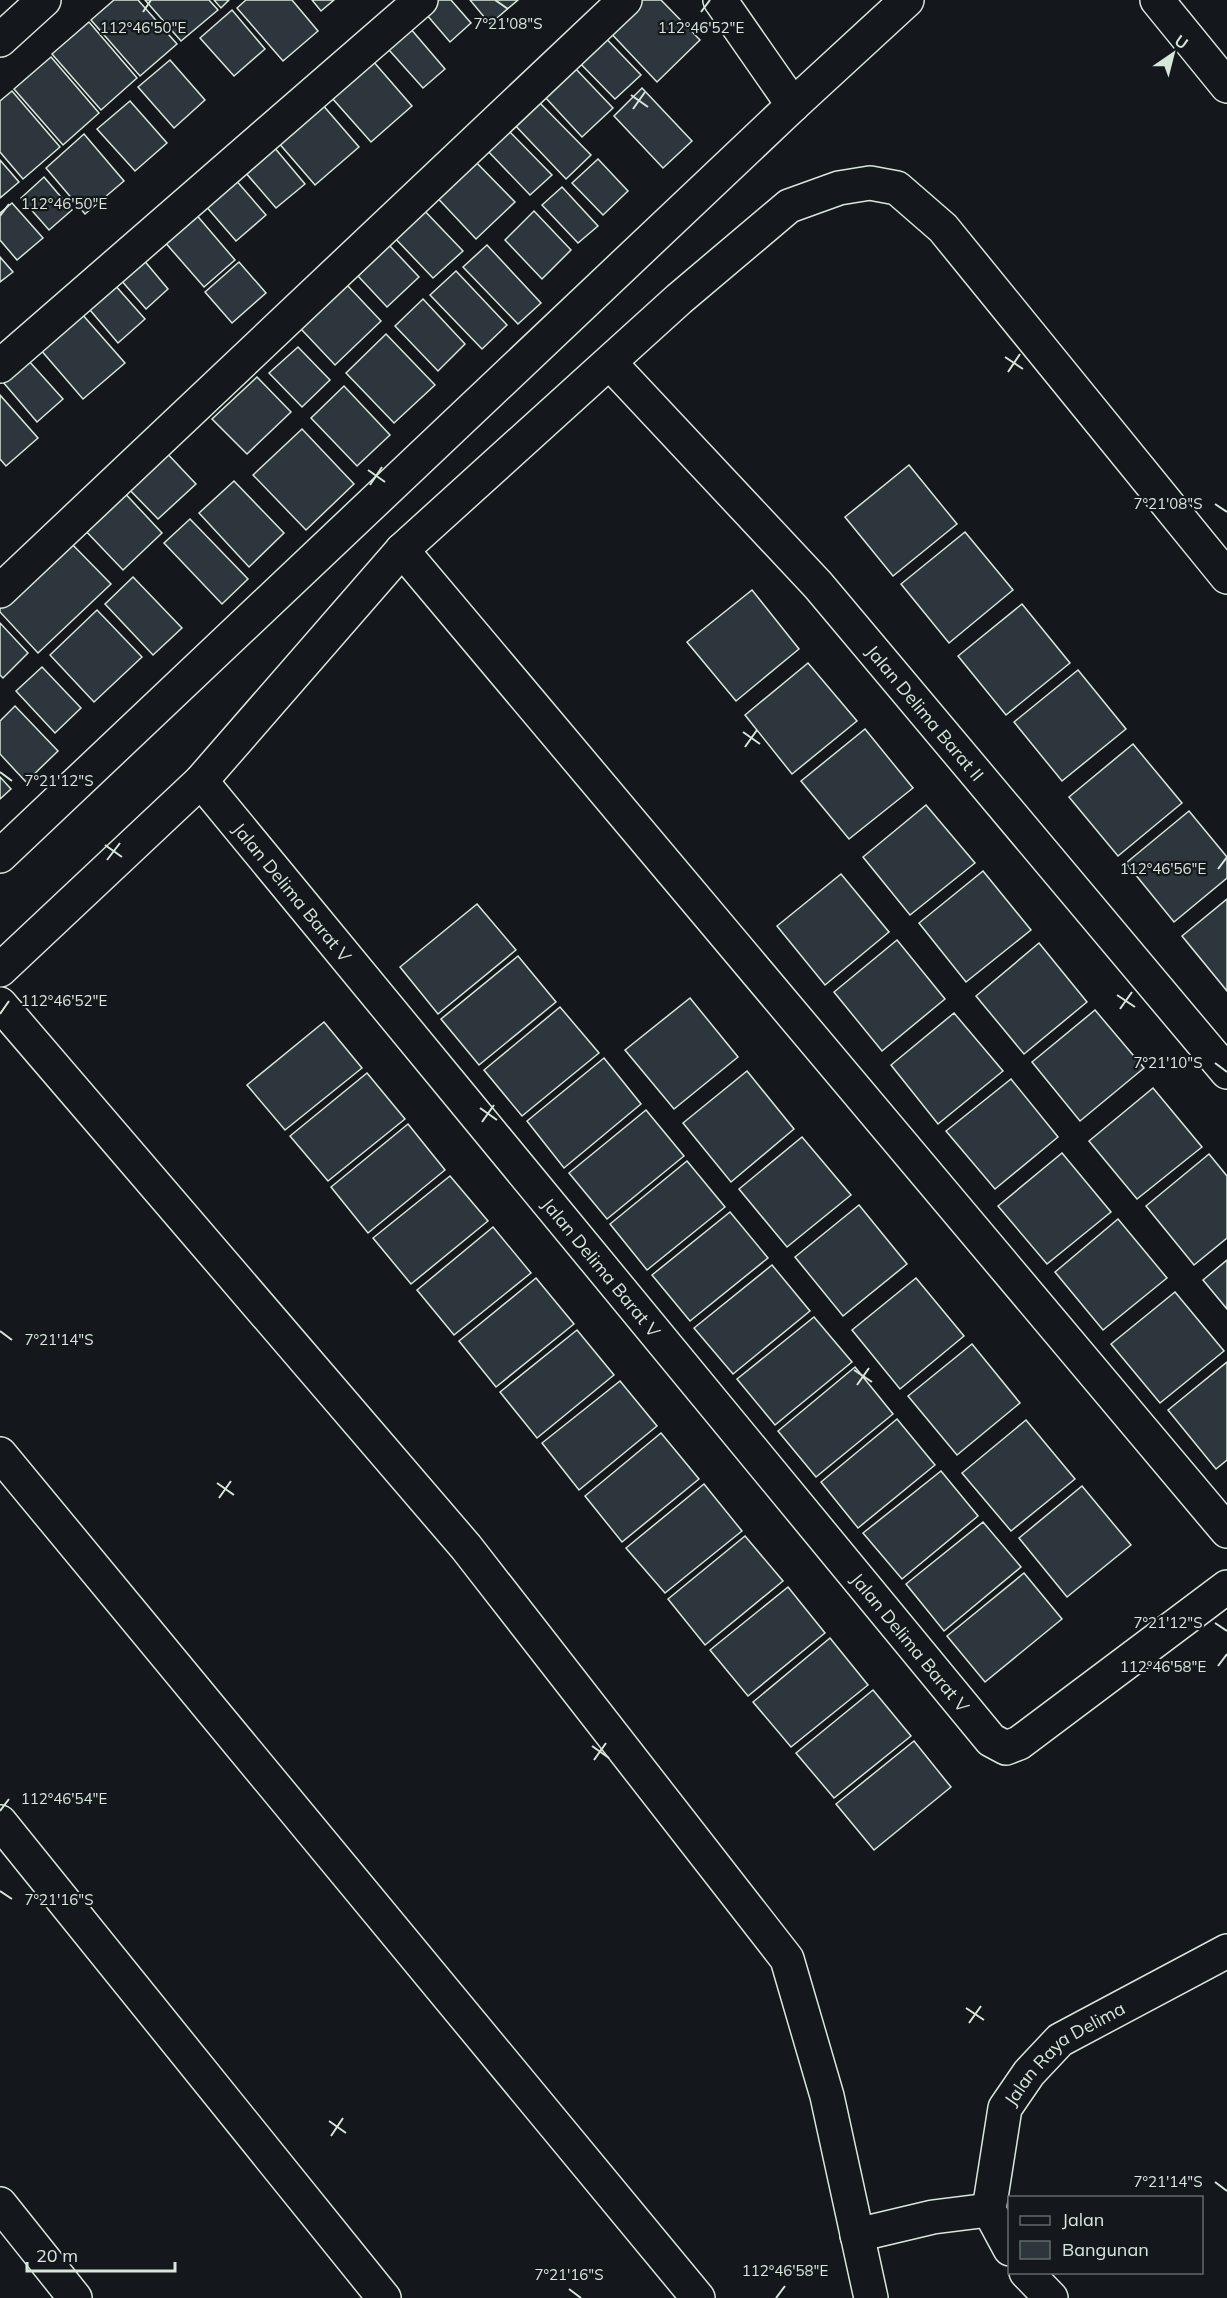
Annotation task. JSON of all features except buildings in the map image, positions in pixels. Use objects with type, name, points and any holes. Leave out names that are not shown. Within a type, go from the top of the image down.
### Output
[{"type":"street","points":[[0,40],[44,0]]},
{"type":"street","points":[[0,366],[421,0]]},
{"type":"street","points":[[0,591],[625,0]]},
{"type":"street","points":[[720,0],[793,105]]},
{"type":"street","points":[[0,856],[793,105],[907,0]]},
{"type":"street","points":[[1157,0],[1227,86]]},
{"type":"street","points":[[0,970],[201,781],[402,550],[679,299],[789,206],[839,188],[870,183],[897,188],[943,228],[1227,577]]},
{"type":"street","name":"Jalan Delima Barat II","points":[[610,363],[818,585],[1227,1072]]},
{"type":"street","points":[[402,550],[1227,1531]]},
{"type":"street","name":"Jalan Delima Barat V","points":[[201,781],[991,1740],[1006,1748],[1019,1743],[1227,1587]]},
{"type":"street","points":[[0,1004],[466,1547],[787,1959],[827,2096],[871,2298]]},
{"type":"street","points":[[0,1454],[698,2298]]},
{"type":"street","points":[[0,1822],[384,2298]]},
{"type":"street","name":"Jalan Raya Delima","points":[[989,2210],[1005,2108],[1029,2073],[1060,2040],[1227,1951]]},
{"type":"street","points":[[0,2204],[75,2298]]},
{"type":"street","points":[[857,2235],[933,2217],[989,2210],[1008,2245]]},
{"type":"street","points":[[1028,2274],[1051,2298]]}]
